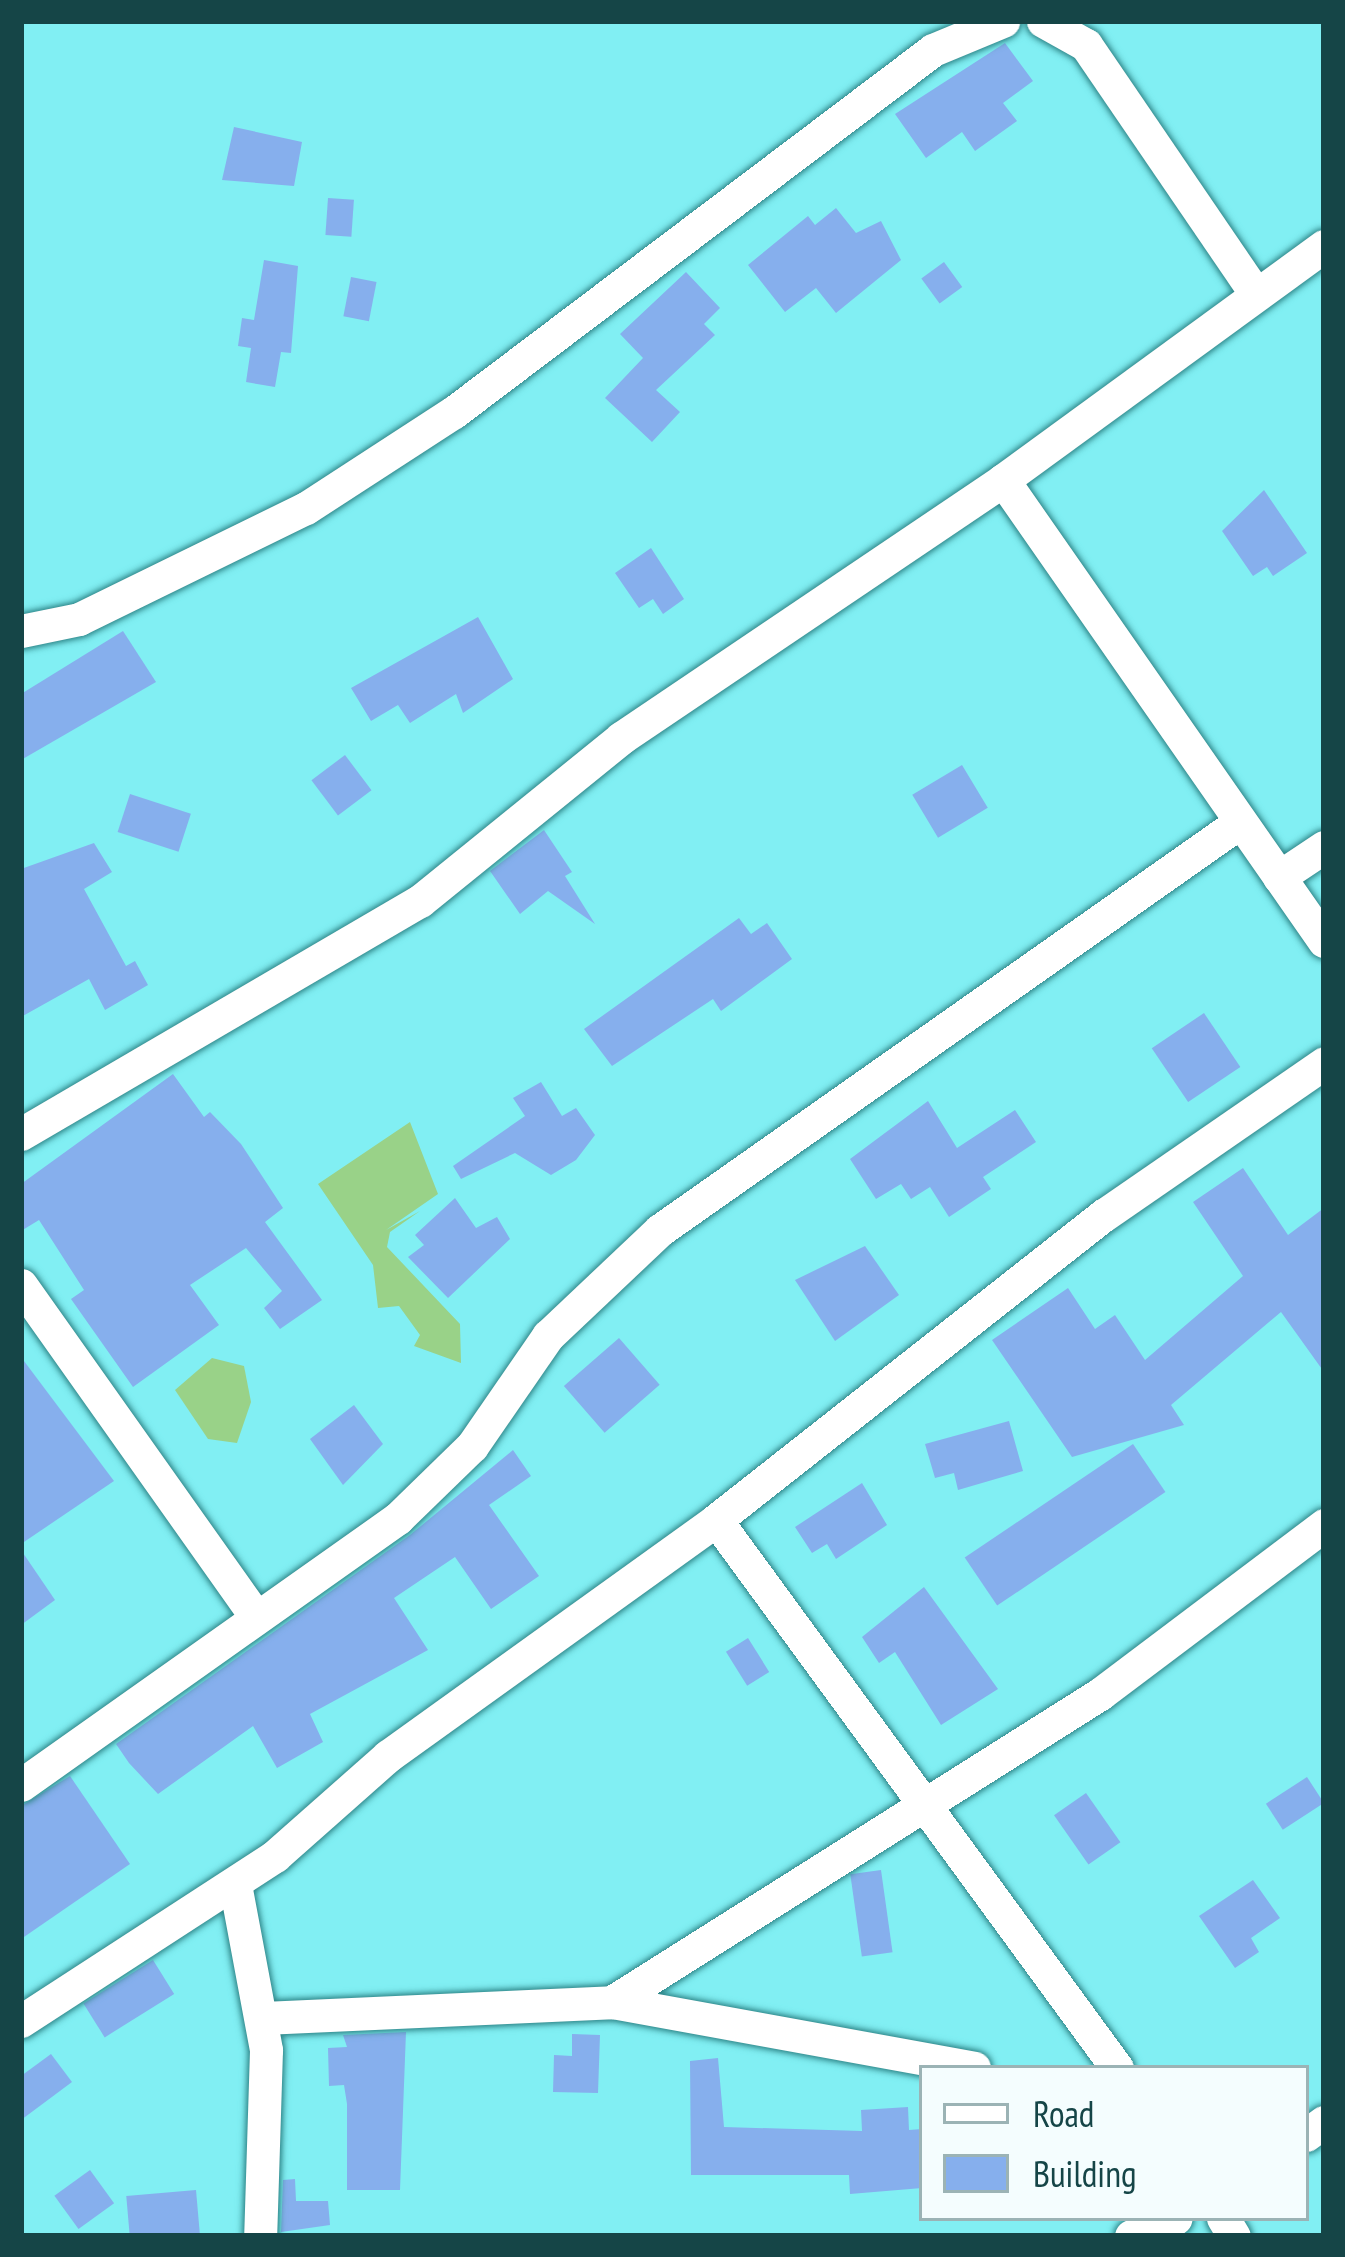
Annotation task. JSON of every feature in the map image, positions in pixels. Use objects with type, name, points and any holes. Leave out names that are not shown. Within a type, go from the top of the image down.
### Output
[{"type":"street","points":[[21,632],[79,619],[307,508],[473,398],[933,50],[1003,21]]},
{"type":"street","points":[[1043,21],[1086,45],[1255,293]]},
{"type":"street","points":[[21,1134],[420,901],[621,738],[1003,480],[1324,246]]},
{"type":"street","points":[[1003,480],[1324,940]]},
{"type":"street","points":[[21,1785],[437,1483],[548,1336],[642,1244],[1240,822]]},
{"type":"street","points":[[1279,877],[1324,847]]},
{"type":"street","points":[[21,2021],[235,1884],[388,1756],[716,1520],[1103,1215],[1324,1064]]},
{"type":"street","points":[[21,1285],[254,1614]]},
{"type":"street","points":[[716,1520],[1115,2065]]},
{"type":"street","points":[[612,2002],[1100,1694],[1324,1526]]},
{"type":"street","points":[[235,1884],[263,2018],[260,2236]]},
{"type":"street","points":[[263,2018],[612,2002],[958,2065]]},
{"type":"street","points":[[1131,2236],[1168,2221]]},
{"type":"green space","points":[[410,1122],[438,1194],[386,1230],[420,1211],[390,1232],[387,1247],[460,1324],[461,1363],[414,1346],[420,1335],[399,1306],[378,1308],[373,1265],[318,1184]]},
{"type":"green space","points":[[212,1358],[244,1366],[251,1402],[237,1443],[208,1439],[175,1390]]},
{"type":"building","points":[[1005,43],[1033,81],[1003,103],[1017,121],[975,151],[962,132],[926,158],[895,114]]},
{"type":"building","points":[[234,127],[302,142],[294,186],[222,180]]},
{"type":"building","points":[[328,198],[354,200],[351,237],[325,235]]},
{"type":"building","points":[[836,208],[856,233],[881,221],[901,260],[836,313],[816,288],[785,312],[748,265],[808,216],[815,225]]},
{"type":"building","points":[[264,260],[298,266],[291,353],[281,352],[275,387],[246,382],[251,348],[238,346],[242,318],[254,320]]},
{"type":"building","points":[[944,262],[962,287],[940,304],[921,278]]},
{"type":"building","points":[[686,272],[720,308],[704,324],[715,335],[656,390],[680,412],[652,442],[605,398],[643,358],[620,334]]},
{"type":"building","points":[[351,277],[377,282],[369,321],[343,316]]},
{"type":"building","points":[[1264,490],[1307,553],[1273,576],[1267,567],[1253,576],[1222,531]]},
{"type":"building","points":[[651,548],[684,599],[663,614],[653,599],[639,608],[615,573]]},
{"type":"building","points":[[478,617],[513,679],[463,713],[456,694],[410,723],[398,705],[371,721],[351,688]]},
{"type":"building","points":[[123,631],[156,682],[21,760],[21,694]]},
{"type":"building","points":[[345,755],[371,790],[338,815],[311,780]]},
{"type":"building","points":[[962,765],[988,808],[938,838],[912,795]]},
{"type":"building","points":[[130,794],[191,814],[179,852],[118,832]]},
{"type":"building","points":[[544,830],[572,872],[565,876],[595,924],[548,891],[520,914],[490,871]]},
{"type":"building","points":[[94,843],[112,872],[84,889],[126,966],[135,961],[148,985],[105,1010],[89,979],[21,1017],[21,869]]},
{"type":"building","points":[[739,918],[751,934],[767,923],[792,959],[721,1011],[713,999],[612,1066],[584,1029]]},
{"type":"building","points":[[1204,1013],[1240,1067],[1188,1102],[1152,1048]]},
{"type":"building","points":[[173,1074],[204,1117],[210,1112],[241,1144],[283,1208],[265,1222],[322,1300],[280,1329],[264,1308],[282,1291],[246,1248],[190,1285],[219,1325],[133,1387],[71,1299],[84,1290],[39,1220],[21,1231],[21,1184]]},
{"type":"building","points":[[541,1082],[562,1116],[576,1108],[595,1135],[576,1160],[551,1175],[515,1153],[461,1179],[453,1166],[525,1116],[513,1098]]},
{"type":"building","points":[[928,1101],[957,1148],[1015,1110],[1036,1142],[983,1177],[991,1189],[949,1217],[930,1187],[911,1199],[901,1184],[876,1199],[850,1159]]},
{"type":"building","points":[[1243,1168],[1288,1235],[1324,1208],[1324,1372],[1281,1312],[1171,1405],[1184,1425],[1072,1457],[992,1340],[1068,1288],[1095,1329],[1115,1315],[1145,1360],[1243,1276],[1193,1202]]},
{"type":"building","points":[[455,1198],[476,1228],[497,1217],[510,1239],[448,1298],[408,1257],[424,1245],[415,1235]]},
{"type":"building","points":[[865,1246],[899,1295],[835,1341],[795,1280]]},
{"type":"building","points":[[619,1338],[660,1385],[605,1433],[564,1386]]},
{"type":"building","points":[[21,1357],[114,1481],[21,1544]]},
{"type":"building","points":[[354,1405],[383,1444],[343,1485],[310,1439]]},
{"type":"building","points":[[1009,1421],[1023,1471],[958,1490],[954,1473],[935,1478],[925,1444]]},
{"type":"building","points":[[1133,1444],[1165,1492],[997,1606],[965,1558]]},
{"type":"building","points":[[513,1450],[531,1476],[489,1505],[539,1576],[491,1609],[455,1557],[394,1598],[428,1650],[310,1714],[323,1742],[277,1768],[253,1726],[158,1794],[129,1763],[116,1744],[410,1535]]},
{"type":"building","points":[[862,1483],[887,1525],[836,1559],[827,1544],[812,1553],[795,1527]]},
{"type":"building","points":[[21,1550],[55,1600],[21,1625]]},
{"type":"building","points":[[924,1587],[998,1689],[941,1725],[895,1652],[879,1663],[862,1637]]},
{"type":"building","points":[[748,1638],[769,1672],[747,1686],[726,1652]]},
{"type":"building","points":[[70,1776],[130,1864],[21,1939],[21,1806]]},
{"type":"building","points":[[1307,1777],[1324,1803],[1283,1830],[1266,1804]]},
{"type":"building","points":[[1086,1793],[1120,1842],[1088,1865],[1054,1815]]},
{"type":"building","points":[[881,1870],[893,1952],[862,1957],[850,1874]]},
{"type":"building","points":[[1253,1880],[1280,1918],[1251,1938],[1259,1952],[1235,1968],[1199,1916]]},
{"type":"building","points":[[153,1960],[174,1994],[105,2037],[83,2003]]},
{"type":"building","points":[[406,2032],[400,2190],[347,2190],[347,2104],[344,2085],[329,2086],[328,2048],[347,2047],[343,2035]]},
{"type":"building","points":[[572,2034],[600,2035],[598,2093],[553,2092],[554,2055],[572,2056]]},
{"type":"building","points":[[51,2054],[72,2082],[21,2120],[21,2076]]},
{"type":"building","points":[[718,2058],[724,2127],[862,2131],[861,2110],[908,2107],[909,2130],[919,2129],[919,2188],[850,2194],[849,2175],[691,2175],[690,2061]]},
{"type":"building","points":[[90,2170],[114,2203],[79,2229],[54,2196]]},
{"type":"building","points":[[295,2179],[296,2201],[328,2201],[330,2225],[281,2232],[283,2180]]},
{"type":"building","points":[[196,2190],[200,2236],[130,2236],[126,2196]]}]
